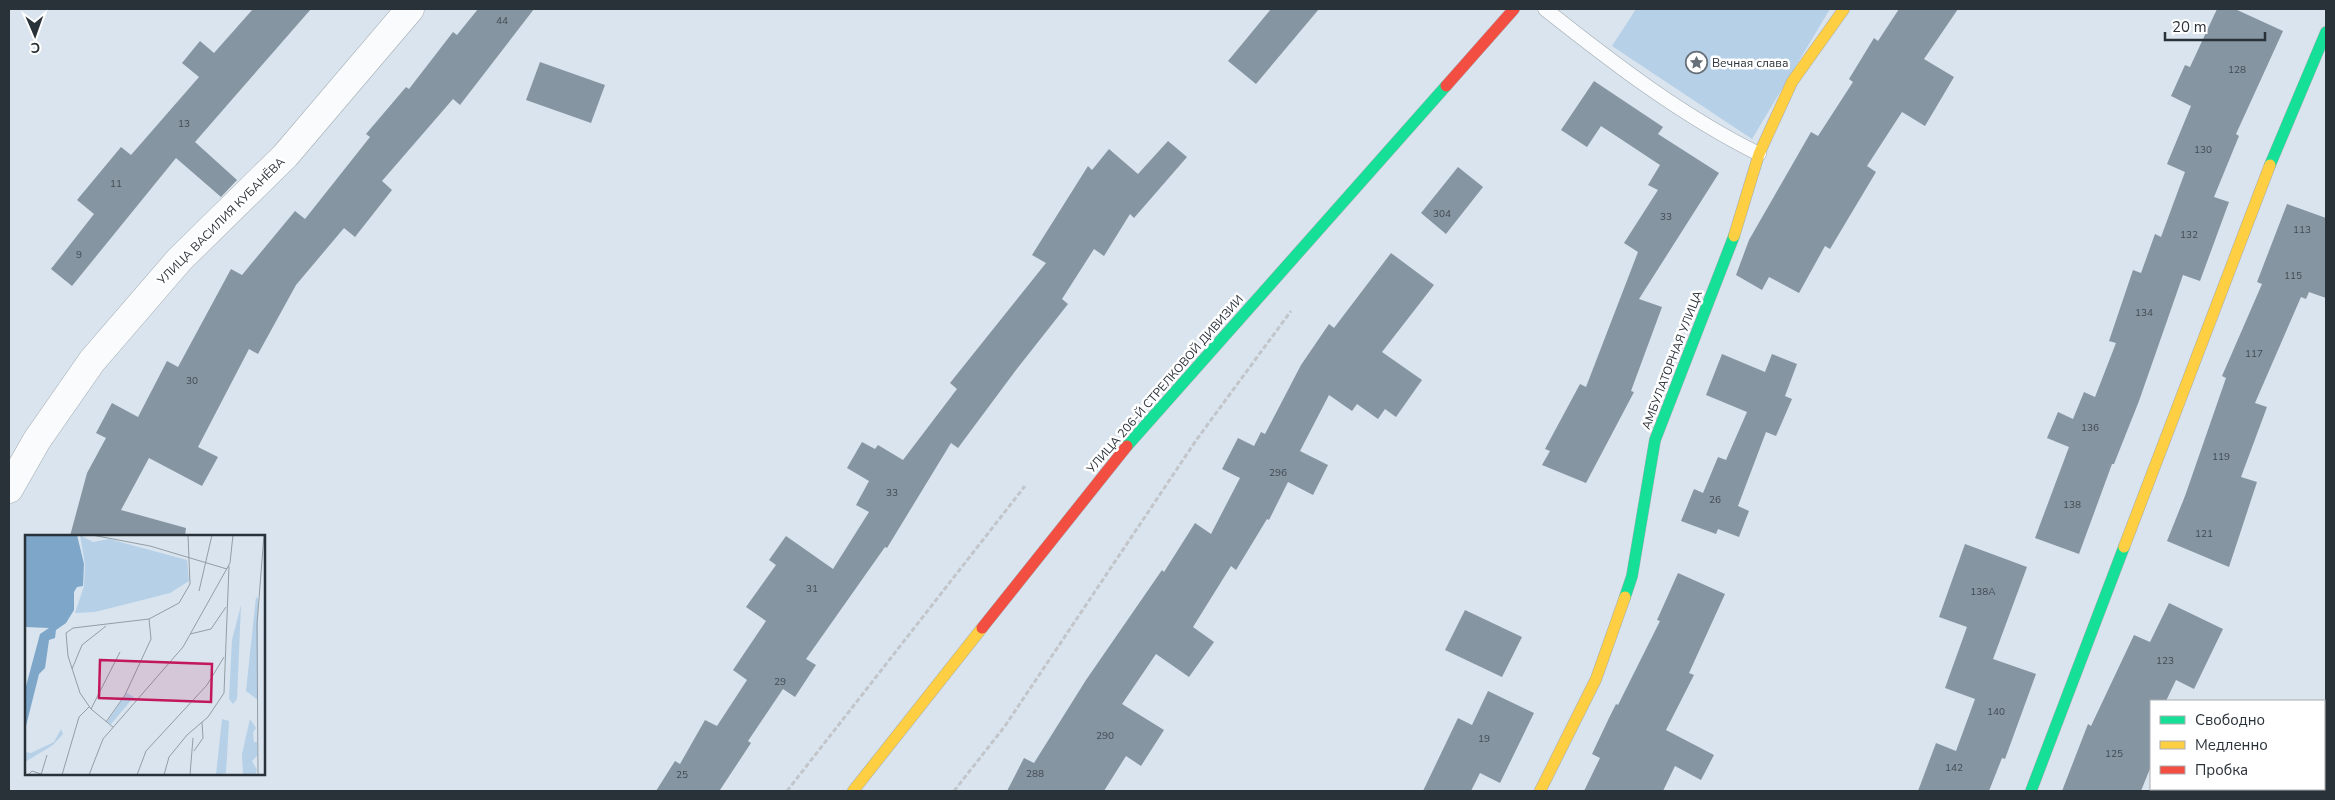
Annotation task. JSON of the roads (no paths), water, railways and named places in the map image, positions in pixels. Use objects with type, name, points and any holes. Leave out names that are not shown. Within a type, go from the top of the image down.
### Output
[{"type":"street","name":"УЛИЦА ВАСИЛИЯ КУБАНЁВА","points":[[9,489],[37,440],[92,361],[179,260],[285,156],[410,9]]},
{"type":"street","name":"УЛИЦА 206-Й СТРЕЛКОВОЙ ДИВИЗИИ","points":[[853,791],[1114,460],[1514,9]]},
{"type":"street","name":"АМБУЛАТОРНАЯ УЛИЦА","points":[[1540,791],[1596,679],[1632,576],[1655,440],[1730,249],[1760,154],[1792,82],[1844,9]]},
{"type":"street","points":[[2031,791],[2279,141],[2326,32]]},
{"type":"lane","points":[[1545,9],[1589,44],[1722,136],[1760,154]]},
{"type":"place","name":"Вечная слава","points":[[1696,63]]}]
